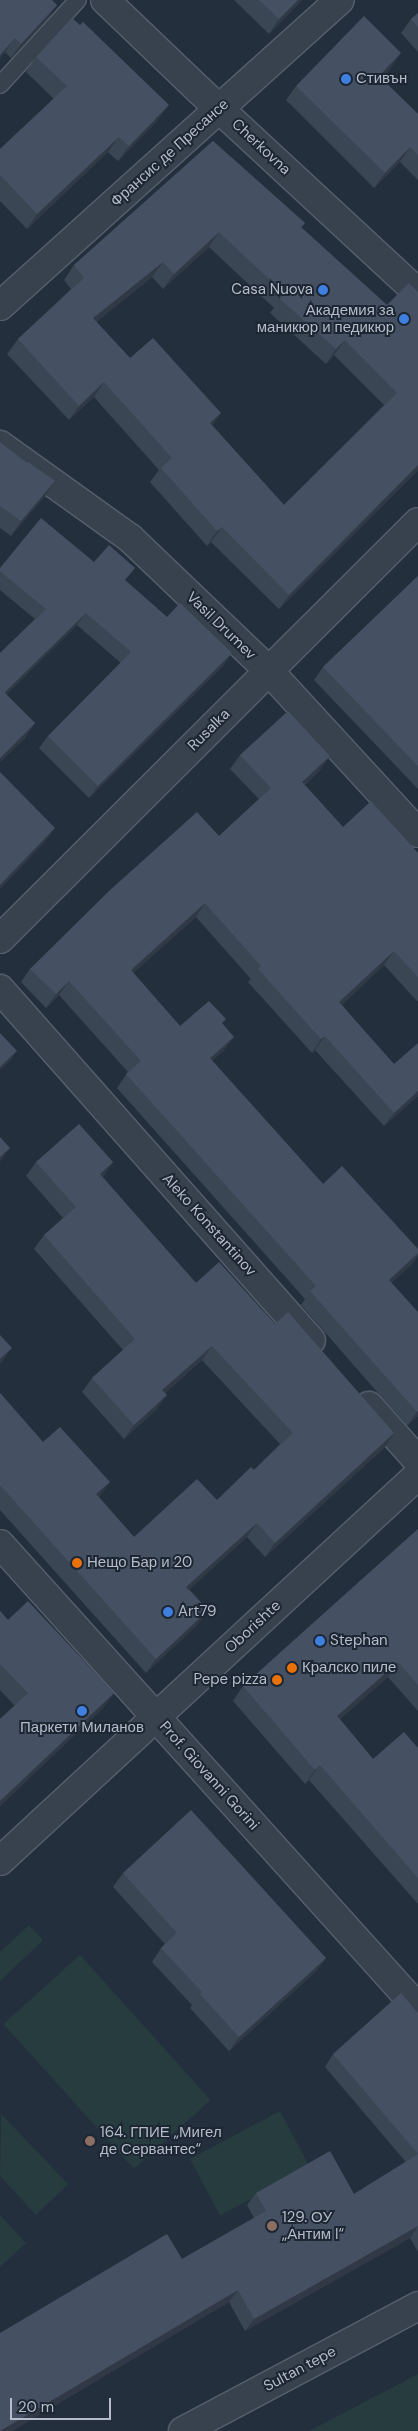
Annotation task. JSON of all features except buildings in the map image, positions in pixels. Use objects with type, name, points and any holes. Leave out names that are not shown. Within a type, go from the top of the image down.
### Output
[{"type":"street","name":"Cherkovna","points":[[105,0],[418,293]]},
{"type":"street","name":"Франсис де Пресансе","points":[[0,306],[340,0]]},
{"type":"street","name":"Vasil Drumev","points":[[0,445],[130,538],[269,671],[418,833]]},
{"type":"street","name":"Rusalka","points":[[0,939],[418,522]]},
{"type":"street","name":"Aleko Konstantinov","points":[[0,989],[326,1357]]},
{"type":"street","points":[[352,1387],[418,1461]]},
{"type":"street","name":"Oborishte","points":[[0,1861],[418,1475]]},
{"type":"street","name":"Prof. Giovanni Gorini","points":[[0,1544],[418,2008]]},
{"type":"street","name":"Sultan tepe","points":[[183,2431],[418,2306]]},
{"type":"lane","points":[[0,85],[78,0]]},
{"type":"green space","points":[[29,1925],[43,1940],[0,1981],[0,1952]]},
{"type":"green space","points":[[80,1955],[210,2100],[134,2169],[3,2024]]},
{"type":"green space","points":[[280,2111],[310,2168],[220,2215],[190,2159]]},
{"type":"green space","points":[[1,2114],[68,2184],[36,2215],[0,2176]]},
{"type":"green space","points":[[0,2215],[26,2243],[0,2267]]},
{"type":"green space","points":[[418,2374],[418,2431],[309,2431]]},
{"type":"place","name":"Стивън","points":[[346,79]]},
{"type":"place","name":"Casa Nuova","points":[[323,290]]},
{"type":"place","name":"Академия за маникюр и педикюр","points":[[404,319]]},
{"type":"place","name":"Нещо Бар и 20","points":[[77,1563]]},
{"type":"place","name":"Art79","points":[[168,1612]]},
{"type":"place","name":"Stephan","points":[[320,1641]]},
{"type":"place","name":"Кралско пиле","points":[[292,1668]]},
{"type":"place","name":"Pepe pizza","points":[[277,1680]]},
{"type":"place","name":"Паркети Миланов","points":[[82,1711]]},
{"type":"place","name":"164. ГПИЕ „Мигел де Сервантес“","points":[[90,2141]]},
{"type":"place","name":"129. ОУ „Антим I“","points":[[272,2226]]}]
